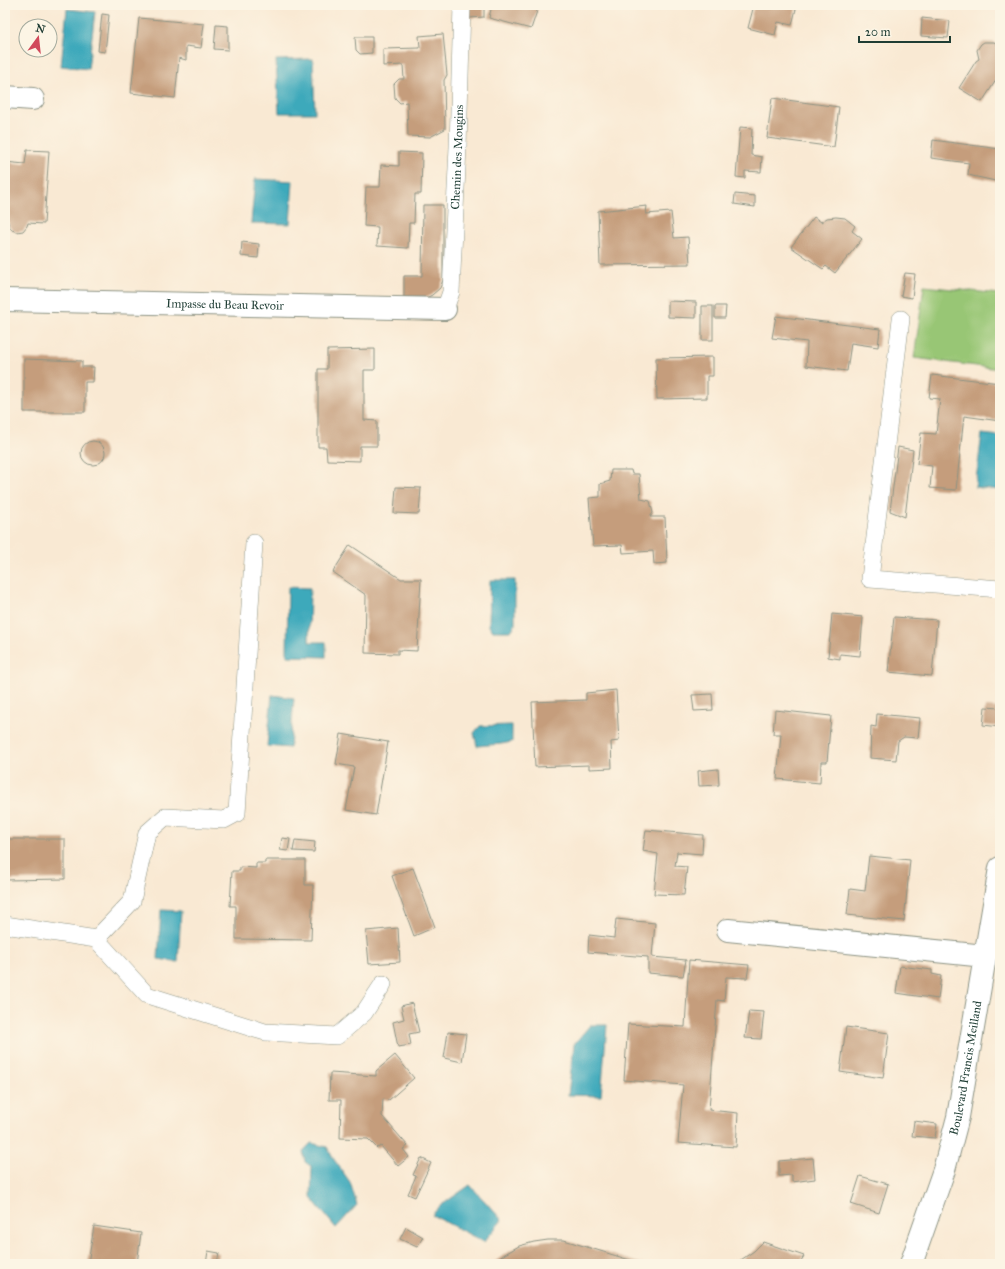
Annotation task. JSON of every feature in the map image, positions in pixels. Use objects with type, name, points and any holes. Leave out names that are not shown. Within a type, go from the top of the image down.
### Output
[{"type":"street","points":[[5,97],[33,99]]},
{"type":"street","name":"Impasse du Beau Revoir","points":[[5,300],[446,309]]},
{"type":"street","name":"Boulevard Francis Meilland","points":[[910,1264],[944,1170],[958,1117],[1000,868]]},
{"type":"street","points":[[728,930],[985,956]]},
{"type":"lane","name":"Chemin des Mougins","points":[[446,309],[451,292],[458,147],[462,5]]},
{"type":"lane","points":[[901,319],[870,579],[1000,589]]},
{"type":"lane","points":[[96,939],[132,901],[147,833],[165,816],[224,820],[237,813],[254,543]]},
{"type":"lane","points":[[5,925],[96,939],[147,995],[265,1032],[337,1036],[364,1013],[383,984]]},
{"type":"green space","points":[[924,286],[1000,294],[1000,369],[914,358]]},
{"type":"water","points":[[67,9],[95,12],[88,69],[61,66]]},
{"type":"water","points":[[313,59],[315,113],[279,113],[276,60]]},
{"type":"water","points":[[255,179],[293,181],[290,224],[251,223]]},
{"type":"water","points":[[982,434],[1000,436],[999,490],[975,487]]},
{"type":"water","points":[[490,580],[515,580],[515,625],[511,631],[493,631],[489,626]]},
{"type":"water","points":[[288,587],[310,588],[309,642],[326,642],[326,657],[287,656]]},
{"type":"water","points":[[272,695],[294,698],[290,748],[267,746]]},
{"type":"water","points":[[512,725],[512,742],[477,746],[474,733],[480,726]]},
{"type":"water","points":[[161,910],[181,911],[178,962],[158,959]]},
{"type":"water","points":[[590,1025],[607,1025],[601,1096],[568,1095],[574,1044]]},
{"type":"water","points":[[311,1143],[327,1147],[350,1182],[357,1205],[336,1228],[311,1198],[312,1167],[305,1162],[303,1151]]},
{"type":"water","points":[[470,1185],[502,1220],[484,1242],[432,1215],[440,1206]]},
{"type":"building","points":[[469,5],[484,5],[484,17],[469,18]]},
{"type":"building","points":[[492,5],[539,5],[531,29],[489,18]]},
{"type":"building","points":[[754,5],[797,5],[792,25],[778,22],[775,35],[748,28]]},
{"type":"building","points":[[102,14],[109,15],[105,52],[98,51]]},
{"type":"building","points":[[139,18],[204,24],[201,48],[186,46],[186,60],[179,58],[175,98],[131,93]]},
{"type":"building","points":[[922,18],[950,21],[948,38],[921,36]]},
{"type":"building","points":[[216,25],[228,26],[228,50],[214,49]]},
{"type":"building","points":[[443,34],[447,75],[444,80],[445,129],[430,137],[408,136],[407,102],[400,103],[395,98],[394,84],[399,79],[404,79],[403,65],[383,66],[383,49],[420,48],[419,36]]},
{"type":"building","points":[[355,37],[372,37],[372,53],[360,54],[356,50]]},
{"type":"building","points":[[984,42],[994,42],[1000,49],[1000,74],[982,102],[959,88],[976,61],[979,59],[977,50]]},
{"type":"building","points":[[772,98],[839,107],[834,147],[767,138]]},
{"type":"building","points":[[740,127],[752,128],[751,155],[762,157],[761,172],[745,171],[745,178],[736,177]]},
{"type":"building","points":[[933,140],[1000,149],[1000,182],[968,175],[969,163],[931,158]]},
{"type":"building","points":[[27,150],[49,151],[44,224],[28,223],[23,231],[17,232],[12,230],[8,222],[5,221],[5,162],[25,164]]},
{"type":"building","points":[[399,152],[422,153],[421,194],[415,194],[414,223],[409,223],[408,248],[377,246],[378,227],[364,226],[366,187],[380,187],[381,165],[399,166]]},
{"type":"building","points":[[735,194],[755,196],[755,207],[734,204]]},
{"type":"building","points":[[423,205],[443,205],[443,280],[440,288],[428,297],[404,297],[404,276],[422,276]]},
{"type":"building","points":[[647,206],[646,214],[671,212],[674,238],[688,237],[690,264],[600,265],[598,211]]},
{"type":"building","points":[[814,217],[821,222],[827,218],[845,218],[855,226],[852,231],[862,239],[835,273],[826,266],[823,269],[791,247]]},
{"type":"building","points":[[242,242],[259,244],[258,258],[241,256]]},
{"type":"building","points":[[905,273],[915,274],[912,298],[901,296]]},
{"type":"building","points":[[668,301],[696,302],[696,318],[668,317]]},
{"type":"building","points":[[702,306],[713,306],[713,340],[702,340]]},
{"type":"building","points":[[715,306],[726,306],[725,318],[715,318]]},
{"type":"building","points":[[776,316],[880,329],[878,347],[851,343],[847,371],[806,366],[807,342],[772,338]]},
{"type":"building","points":[[375,349],[375,370],[364,370],[364,420],[377,421],[377,446],[360,446],[360,461],[327,460],[326,447],[318,447],[318,369],[327,369],[327,350]]},
{"type":"building","points":[[713,357],[713,376],[707,376],[707,398],[657,399],[656,358]]},
{"type":"building","points":[[24,359],[82,361],[82,367],[94,367],[93,382],[85,382],[85,412],[24,412]]},
{"type":"building","points":[[932,375],[1000,383],[1000,421],[964,416],[956,490],[930,488],[932,466],[917,464],[921,433],[936,434],[940,399],[929,398]]},
{"type":"building","points":[[93,441],[102,444],[105,453],[102,462],[93,465],[84,462],[81,453],[84,444]]},
{"type":"building","points":[[898,447],[913,450],[905,517],[890,511]]},
{"type":"building","points":[[611,470],[631,470],[632,474],[639,474],[641,499],[650,501],[653,513],[650,517],[665,517],[667,563],[654,564],[653,551],[623,553],[622,545],[593,546],[589,498],[600,497],[600,484],[610,481]]},
{"type":"building","points":[[396,487],[421,488],[419,514],[394,513]]},
{"type":"building","points":[[350,545],[401,579],[421,579],[417,651],[398,650],[398,654],[365,653],[366,595],[333,572]]},
{"type":"building","points":[[832,614],[863,617],[860,656],[840,654],[840,659],[828,657]]},
{"type":"building","points":[[894,617],[937,620],[932,676],[888,672]]},
{"type":"building","points":[[616,690],[619,741],[611,742],[612,768],[589,769],[589,765],[535,767],[532,702],[586,700],[586,693]]},
{"type":"building","points":[[712,694],[713,710],[694,711],[692,695]]},
{"type":"building","points":[[985,707],[1000,708],[1000,727],[983,725]]},
{"type":"building","points":[[775,710],[831,716],[827,762],[821,762],[820,783],[777,779],[781,734],[773,734]]},
{"type":"building","points":[[877,714],[920,718],[918,738],[904,737],[898,741],[896,760],[870,758],[871,726],[876,727]]},
{"type":"building","points":[[341,734],[388,742],[376,815],[346,810],[354,767],[336,764]]},
{"type":"building","points":[[718,769],[719,785],[699,786],[698,771]]},
{"type":"building","points":[[646,830],[703,835],[702,854],[677,852],[675,866],[687,867],[684,895],[654,894],[658,854],[643,851]]},
{"type":"building","points":[[282,838],[290,839],[288,851],[280,850]]},
{"type":"building","points":[[5,839],[65,839],[65,879],[5,880]]},
{"type":"building","points":[[295,840],[315,842],[314,852],[293,851]]},
{"type":"building","points":[[869,856],[910,860],[904,921],[847,915],[850,889],[865,891]]},
{"type":"building","points":[[265,860],[305,860],[305,885],[313,885],[311,940],[236,939],[236,906],[230,906],[232,871],[240,871],[240,867],[256,868],[256,863],[265,863]]},
{"type":"building","points":[[413,868],[435,927],[414,936],[392,876]]},
{"type":"building","points":[[616,919],[655,923],[652,957],[686,960],[683,976],[648,973],[648,957],[588,952],[589,935],[614,938]]},
{"type":"building","points":[[398,928],[400,962],[369,964],[366,931]]},
{"type":"building","points":[[689,960],[749,965],[747,978],[726,977],[724,1001],[717,1000],[709,1110],[738,1113],[736,1147],[678,1143],[683,1085],[624,1080],[628,1024],[685,1027]]},
{"type":"building","points":[[900,966],[932,970],[932,974],[941,976],[938,999],[896,993]]},
{"type":"building","points":[[412,1003],[419,1032],[409,1034],[411,1045],[398,1047],[393,1022],[404,1019],[401,1006]]},
{"type":"building","points":[[749,1011],[764,1012],[761,1039],[745,1038]]},
{"type":"building","points":[[846,1027],[889,1033],[883,1078],[840,1072]]},
{"type":"building","points":[[448,1032],[466,1034],[462,1062],[444,1058]]},
{"type":"building","points":[[395,1055],[414,1078],[389,1100],[383,1099],[382,1116],[408,1146],[403,1149],[409,1157],[398,1166],[381,1146],[377,1148],[368,1139],[340,1138],[341,1100],[329,1100],[330,1073],[376,1076],[376,1071]]},
{"type":"building","points":[[914,1121],[937,1124],[935,1138],[912,1136]]},
{"type":"building","points":[[421,1158],[431,1163],[415,1197],[408,1194],[416,1176],[413,1175]]},
{"type":"building","points":[[813,1158],[815,1179],[792,1182],[792,1175],[779,1176],[779,1161]]},
{"type":"building","points":[[860,1176],[888,1184],[879,1213],[851,1204]]},
{"type":"building","points":[[94,1226],[141,1233],[137,1264],[88,1264]]},
{"type":"building","points":[[406,1227],[423,1237],[417,1247],[400,1239]]},
{"type":"building","points":[[548,1240],[564,1240],[643,1264],[492,1264],[519,1246]]},
{"type":"building","points":[[763,1242],[804,1256],[799,1264],[735,1264],[754,1251]]},
{"type":"building","points":[[208,1251],[219,1253],[217,1264],[206,1264]]}]
